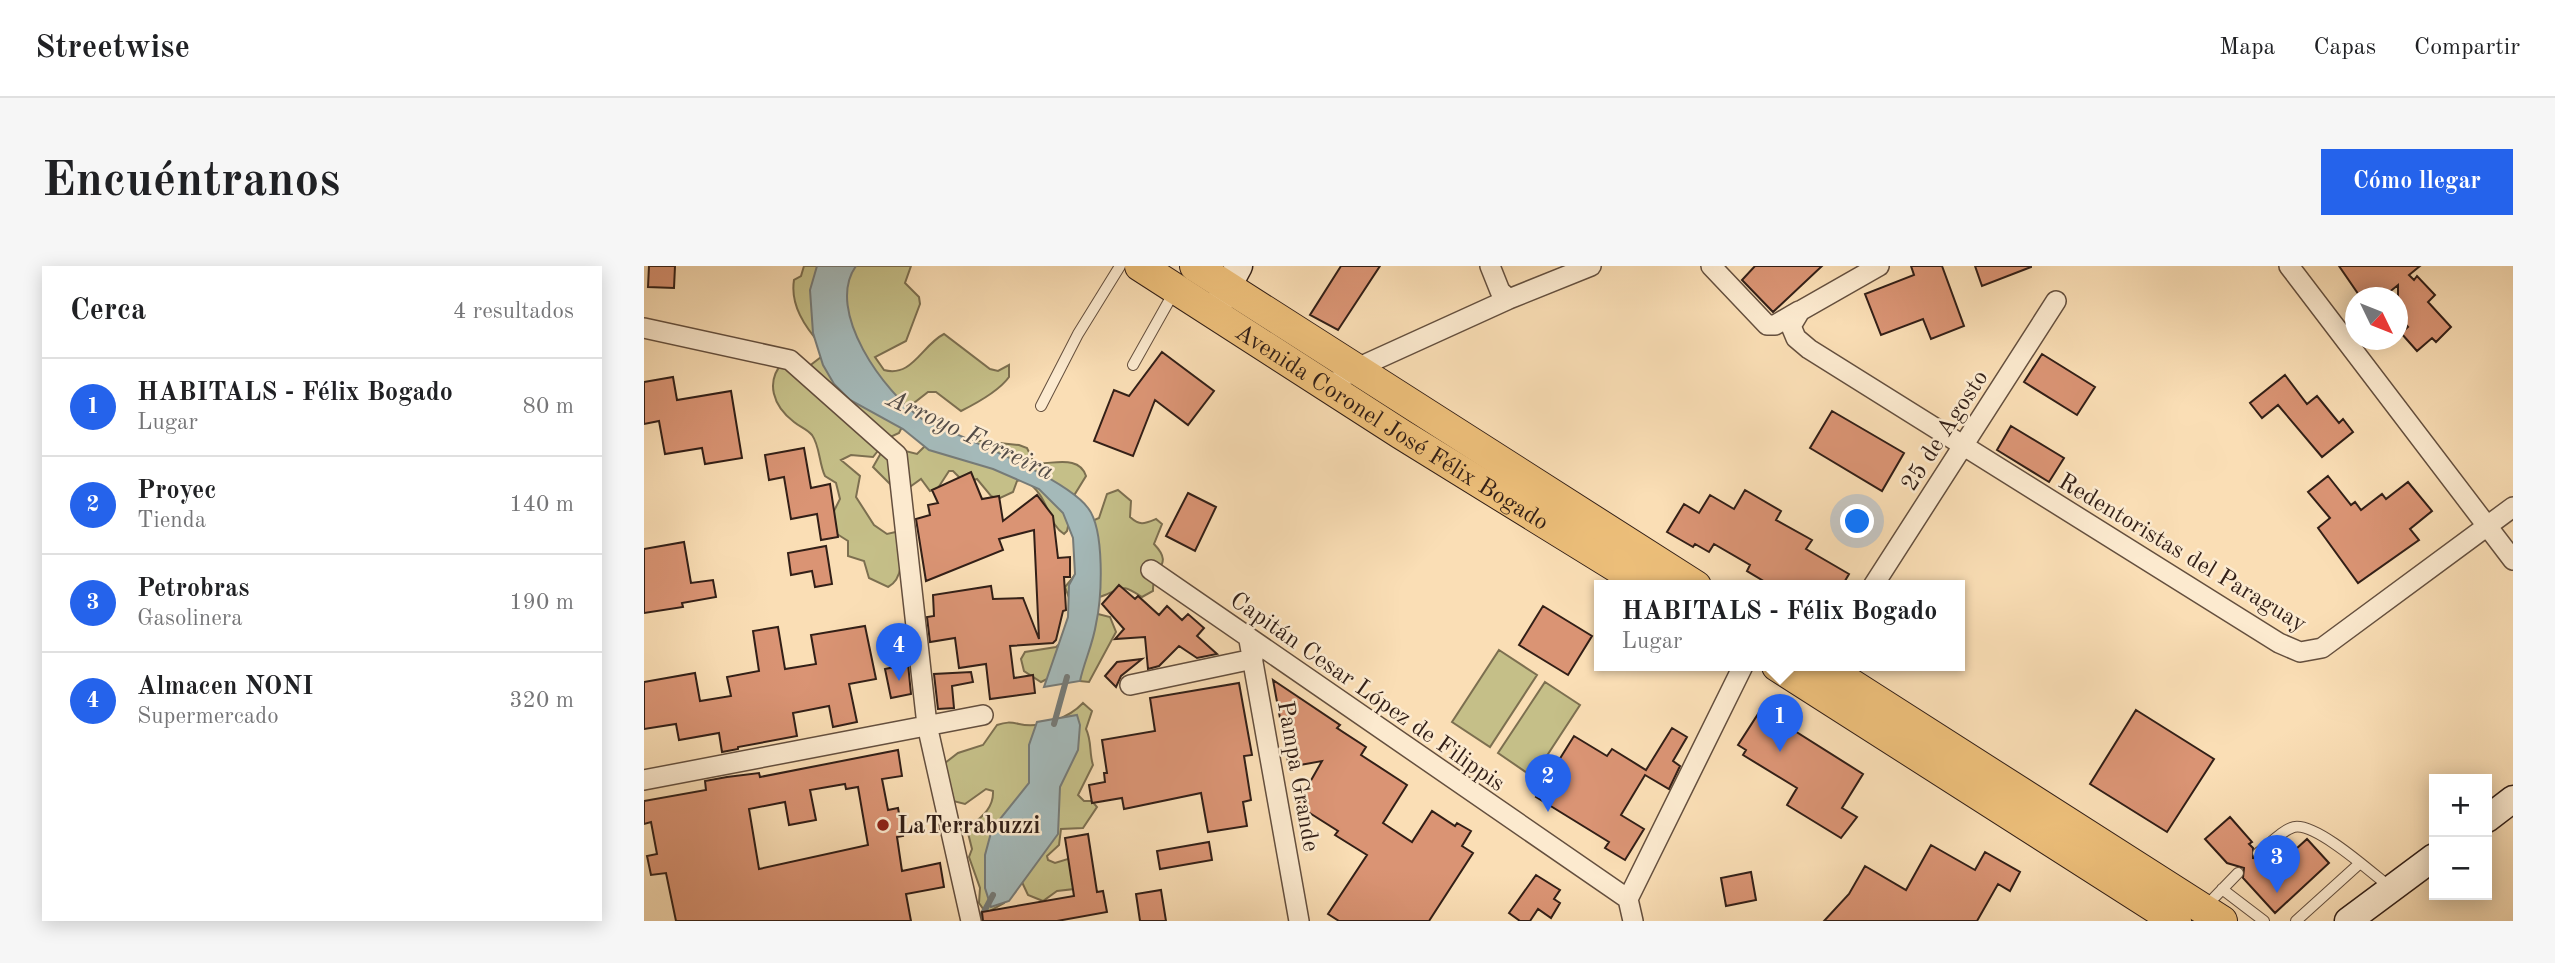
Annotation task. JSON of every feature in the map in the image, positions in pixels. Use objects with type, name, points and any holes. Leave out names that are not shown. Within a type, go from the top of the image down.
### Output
[{"type":"main road","name":"Avenida Coronel José Félix Bogado","points":[[1140,266],[1637,580]]},
{"type":"main road","name":"Avenida Coronel José Félix Bogado","points":[[1195,266],[1233,276],[1355,369],[1687,580]]},
{"type":"main road","points":[[1785,671],[2176,921]]},
{"type":"main road","points":[[1831,671],[2216,906]]},
{"type":"street","points":[[1490,266],[1500,291],[1509,299]]},
{"type":"street","points":[[1329,387],[1355,369],[1509,299],[1591,266]]},
{"type":"street","points":[[1711,266],[1767,325],[1775,325],[1875,267]]},
{"type":"street","points":[[2289,266],[2513,560]]},
{"type":"street","points":[[1214,313],[1233,276]]},
{"type":"street","name":"25 de Agosto","points":[[1876,580],[2056,301]]},
{"type":"street","name":"Redentoristas del Paraguay","points":[[1800,311],[1791,326],[1796,338],[1809,349],[1962,448],[2278,643],[2300,652],[2322,648],[2513,507]]},
{"type":"street","points":[[644,328],[789,360],[897,454],[927,725],[969,913]]},
{"type":"street","name":"Capitán Cesar López de Filippis","points":[[1151,570],[1251,650],[1628,900]]},
{"type":"street","points":[[1130,685],[1251,650]]},
{"type":"street","name":"Pampa Grande","points":[[1251,650],[1300,921]]},
{"type":"street","points":[[1633,921],[1628,900],[1741,671]]},
{"type":"street","points":[[644,780],[983,715]]},
{"type":"street","points":[[2492,814],[2513,799]]},
{"type":"street","points":[[2348,921],[2429,861]]},
{"type":"lane","points":[[1041,406],[1078,334],[1120,266]]},
{"type":"lane","points":[[1133,365],[1176,289]]},
{"type":"lane","points":[[2258,853],[2293,827],[2304,828],[2324,837],[2392,889]]},
{"type":"lane","points":[[2296,921],[2360,864]]},
{"type":"lane","points":[[2238,873],[2216,906],[2264,921]]},
{"type":"shaded area","points":[[804,266],[911,266],[905,283],[919,297],[920,304],[906,341],[875,357],[884,370],[894,371],[909,365],[944,334],[990,369],[998,371],[1009,365],[1009,377],[1005,382],[974,404],[961,411],[936,392],[928,392],[914,403],[899,433],[888,438],[873,457],[851,455],[841,460],[860,476],[856,497],[874,525],[887,534],[900,531],[900,570],[894,583],[888,587],[869,578],[864,561],[848,556],[848,541],[837,534],[833,513],[840,499],[836,483],[825,476],[812,435],[787,416],[774,394],[774,378],[783,362],[808,367],[821,357],[821,345],[804,323],[794,298],[794,280],[801,276]]},
{"type":"shaded area","points":[[817,266],[856,266],[848,284],[848,305],[853,327],[876,371],[907,407],[922,419],[1036,471],[1076,496],[1088,508],[1100,547],[1101,581],[1095,631],[1080,681],[1044,687],[1068,617],[1069,585],[1075,574],[1073,538],[1063,513],[1039,489],[993,469],[929,450],[903,429],[850,400],[834,384],[823,365],[813,333],[810,290]]},
{"type":"shaded area","points":[[962,439],[1019,445],[1027,448],[1034,463],[1064,462],[1082,469],[1086,476],[1075,494],[1067,531],[1064,534],[1058,529],[1039,493],[1023,479],[1017,481],[1013,492],[998,499],[991,496],[977,479],[965,483],[953,471],[949,471],[938,488],[930,491],[921,479],[907,489],[894,488],[873,467],[885,446],[917,454],[925,446]]},
{"type":"shaded area","points":[[1118,490],[1131,501],[1130,517],[1133,520],[1142,523],[1156,519],[1162,524],[1154,544],[1163,557],[1163,562],[1153,591],[1142,597],[1128,589],[1121,589],[1071,603],[1065,587],[1075,575],[1092,521],[1099,518],[1107,494]]},
{"type":"shaded area","points":[[1094,613],[1110,617],[1116,632],[1089,682],[1049,678],[1041,682],[1024,671],[1021,659],[1025,652],[1056,647]]},
{"type":"shaded area","points":[[1499,650],[1537,675],[1490,747],[1452,722]]},
{"type":"shaded area","points":[[1545,682],[1580,705],[1533,777],[1498,753]]},
{"type":"shaded area","points":[[1083,703],[1092,711],[1086,729],[1093,765],[1078,795],[1084,801],[1092,801],[1097,807],[1083,828],[1061,829],[1059,845],[1047,856],[1048,860],[1055,863],[1071,858],[1074,889],[1057,891],[1043,901],[1028,895],[1021,880],[1006,894],[1004,903],[986,913],[979,903],[980,888],[969,857],[972,849],[967,829],[989,808],[993,791],[986,789],[965,804],[945,799],[945,763],[958,753],[983,745],[997,725],[1045,724],[1070,713]]},
{"type":"shaded area","points":[[1077,715],[1080,725],[1078,750],[1060,787],[1058,834],[1009,901],[991,907],[985,888],[985,855],[992,829],[1029,783],[1029,745],[1037,722]]},
{"type":"building","points":[[649,266],[675,266],[674,288],[648,287]]},
{"type":"building","points":[[1341,266],[1380,266],[1338,330],[1310,315]]},
{"type":"building","points":[[1755,266],[1822,266],[1773,312],[1742,280]]},
{"type":"building","points":[[1911,266],[1942,266],[1964,326],[1931,339],[1923,319],[1881,335],[1865,294],[1914,275]]},
{"type":"building","points":[[1975,266],[2031,266],[2031,267],[1982,286]]},
{"type":"building","points":[[2339,266],[2420,266],[2409,275],[2414,280],[2417,276],[2435,295],[2428,302],[2451,327],[2436,342],[2432,338],[2417,351],[2408,341],[2408,287],[2353,287]]},
{"type":"building","points":[[1162,352],[1214,391],[1188,425],[1155,400],[1133,456],[1094,441],[1114,390],[1129,396]]},
{"type":"building","points":[[2042,354],[2095,387],[2077,415],[2024,382]]},
{"type":"building","points":[[2285,375],[2307,404],[2317,396],[2339,423],[2343,419],[2353,432],[2322,457],[2278,405],[2262,418],[2250,403]]},
{"type":"building","points":[[673,377],[677,400],[731,391],[742,458],[705,464],[702,448],[665,454],[659,421],[644,424],[644,382]]},
{"type":"building","points":[[1832,411],[1904,453],[1882,491],[1810,448]]},
{"type":"building","points":[[2011,426],[2064,458],[2049,482],[1997,450]]},
{"type":"building","points":[[804,448],[811,488],[830,484],[838,537],[821,540],[817,514],[791,519],[784,477],[769,480],[765,455]]},
{"type":"building","points":[[971,472],[982,499],[999,496],[1003,521],[1037,495],[1053,516],[1058,558],[1070,557],[1070,577],[1064,577],[1066,610],[1063,611],[1056,640],[1053,643],[1010,646],[1014,678],[1033,675],[1035,693],[990,699],[986,664],[959,668],[955,638],[930,642],[927,617],[934,616],[933,595],[991,586],[993,599],[1023,598],[1039,639],[1034,530],[999,539],[1003,550],[926,581],[916,519],[930,515],[928,505],[938,503],[932,490]]},
{"type":"building","points":[[2328,476],[2351,505],[2355,502],[2361,510],[2382,494],[2386,499],[2408,482],[2432,511],[2410,529],[2419,540],[2358,583],[2318,528],[2330,518],[2308,492]]},
{"type":"building","points":[[1745,490],[1781,511],[1776,520],[1812,540],[1806,549],[1849,574],[1846,580],[1762,580],[1747,571],[1750,565],[1714,544],[1709,552],[1695,544],[1693,547],[1667,532],[1684,504],[1699,513],[1710,495],[1734,509]]},
{"type":"building","points":[[1188,493],[1216,507],[1195,551],[1166,536]]},
{"type":"building","points":[[684,542],[691,583],[713,580],[716,597],[682,603],[683,607],[644,613],[644,549]]},
{"type":"building","points":[[826,546],[832,584],[815,587],[812,571],[791,575],[788,553]]},
{"type":"building","points":[[1119,585],[1135,599],[1138,596],[1159,615],[1167,606],[1182,620],[1188,614],[1204,628],[1197,636],[1217,654],[1197,658],[1179,646],[1159,666],[1148,669],[1145,637],[1115,639],[1124,629],[1102,604]]},
{"type":"building","points":[[1543,606],[1592,636],[1568,675],[1519,645]]},
{"type":"building","points":[[865,626],[876,679],[849,684],[857,722],[833,727],[829,706],[793,713],[797,736],[722,752],[719,733],[679,740],[676,724],[644,729],[644,682],[695,673],[700,701],[731,696],[727,677],[759,671],[753,631],[778,627],[785,669],[816,664],[811,635]]},
{"type":"building","points":[[1142,659],[1121,676],[1116,687],[1105,676],[1117,662]]},
{"type":"building","points":[[908,664],[911,694],[891,698],[885,669]]},
{"type":"building","points":[[971,672],[973,682],[952,686],[954,708],[938,709],[934,674]]},
{"type":"building","points":[[1273,680],[1340,725],[1337,728],[1366,747],[1361,755],[1407,785],[1383,823],[1412,842],[1432,811],[1455,826],[1457,823],[1471,831],[1462,846],[1473,853],[1429,921],[1339,921],[1328,914],[1367,855],[1335,835],[1338,831],[1297,805],[1322,761],[1289,767]]},
{"type":"building","points":[[1239,683],[1252,755],[1244,756],[1251,800],[1243,802],[1247,826],[1208,832],[1201,793],[1124,809],[1122,798],[1092,803],[1089,785],[1105,782],[1104,773],[1107,773],[1102,740],[1155,731],[1150,698]]},
{"type":"building","points":[[2136,710],[2214,759],[2167,832],[2090,784]]},
{"type":"building","points":[[1758,714],[1765,719],[1768,714],[1863,774],[1842,808],[1857,817],[1841,838],[1787,805],[1797,788],[1743,755],[1746,750],[1738,745]]},
{"type":"building","points":[[1672,728],[1687,737],[1673,761],[1680,766],[1669,789],[1645,775],[1621,815],[1644,829],[1625,860],[1605,848],[1609,842],[1536,797],[1574,736],[1607,756],[1612,749],[1646,770]]},
{"type":"building","points":[[898,750],[902,776],[882,779],[888,810],[898,808],[903,836],[897,837],[902,871],[940,863],[944,887],[906,894],[911,921],[676,921],[666,873],[651,875],[647,856],[657,854],[651,822],[644,824],[644,801],[706,790],[705,781],[759,773],[760,777]],"holes":[[[845,784],[846,789],[858,787],[868,845],[759,869],[749,809],[785,802],[789,825],[816,820],[810,790]]]},
{"type":"building","points":[[2230,817],[2252,842],[2249,844],[2253,848],[2253,858],[2263,859],[2273,870],[2307,839],[2329,863],[2275,913],[2243,878],[2244,868],[2227,863],[2205,839]]},
{"type":"building","points":[[1088,834],[1097,892],[1103,891],[1107,912],[1057,921],[983,921],[982,912],[1074,896],[1065,838]]},
{"type":"building","points":[[1209,842],[1212,860],[1160,869],[1157,851]]},
{"type":"building","points":[[1931,845],[1975,870],[1985,852],[2020,872],[2010,891],[1998,884],[1977,921],[1824,921],[1849,894],[1865,866],[1906,890]]},
{"type":"building","points":[[1751,872],[1756,900],[1726,906],[1721,878]]},
{"type":"building","points":[[1536,875],[1560,890],[1554,899],[1560,903],[1551,918],[1538,909],[1530,921],[1520,921],[1509,913]]},
{"type":"building","points":[[1161,890],[1166,921],[1140,921],[1136,894]]},
{"type":"waterway","name":"Arroyo Ferreira","points":[[1054,724],[1067,677]]},
{"type":"waterway","name":"Arroyo Ferreira","points":[[979,921],[993,895]]},
{"type":"place","name":"Almacen NONI","points":[[899,681]]},
{"type":"place","name":"HABITALS - Félix Bogado","points":[[1780,752]]},
{"type":"place","name":"Proyec","points":[[1548,812]]},
{"type":"place","name":"LaTerrabuzzi","points":[[883,825]]},
{"type":"place","name":"Petrobras","points":[[2277,893]]}]
